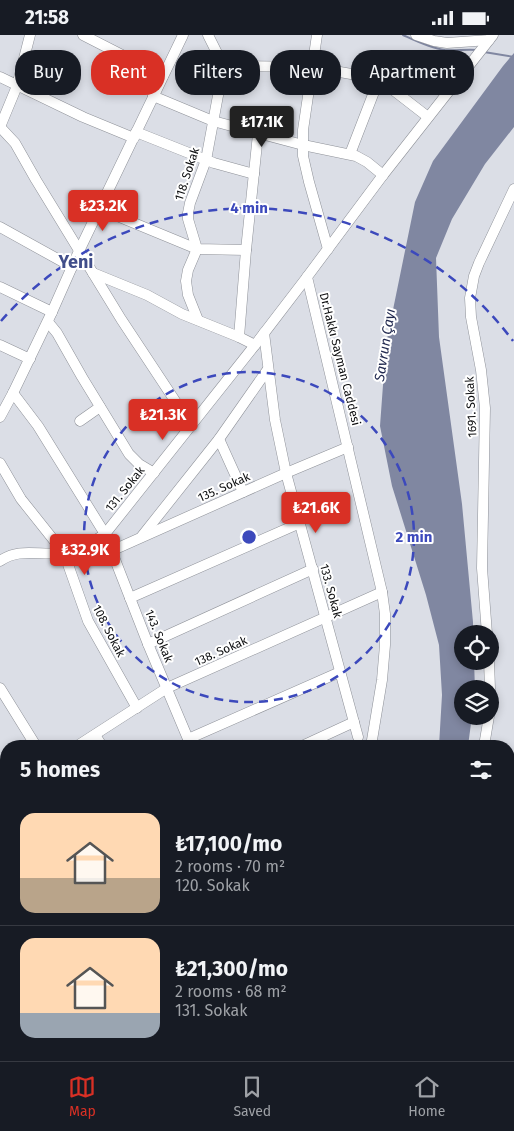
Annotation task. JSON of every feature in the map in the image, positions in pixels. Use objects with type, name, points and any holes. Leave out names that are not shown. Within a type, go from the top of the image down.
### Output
[{"type":"street","points":[[26,50],[30,35]]},
{"type":"street","points":[[83,35],[112,50]]},
{"type":"street","name":"118. Sokak","points":[[208,35],[216,50]]},
{"type":"street","points":[[314,50],[316,35]]},
{"type":"street","points":[[416,35],[447,43],[491,38]]},
{"type":"street","points":[[165,71],[180,36]]},
{"type":"street","points":[[307,277],[383,175],[491,38]]},
{"type":"street","points":[[0,77],[15,84]]},
{"type":"street","points":[[15,90],[0,127],[15,143],[139,347],[192,425]]},
{"type":"street","points":[[38,95],[83,117],[206,160],[254,174]]},
{"type":"street","name":"118. Sokak","points":[[197,249],[188,213],[206,160],[218,95]]},
{"type":"street","points":[[308,95],[303,130],[304,165],[328,249]]},
{"type":"street","points":[[350,154],[373,95]]},
{"type":"street","points":[[400,95],[428,117]]},
{"type":"street","points":[[0,417],[30,359],[153,96],[214,121],[303,145],[350,154],[361,158],[383,175]]},
{"type":"street","points":[[240,337],[246,250],[258,133]]},
{"type":"street","name":"1691. Sokak","points":[[486,625],[482,568],[485,408],[483,384],[471,317],[470,298],[474,276],[479,263],[514,189]]},
{"type":"street","points":[[100,209],[197,249],[246,250]]},
{"type":"street","points":[[0,227],[72,267]]},
{"type":"street","points":[[197,249],[188,270],[186,281],[188,295],[198,320]]},
{"type":"street","points":[[93,273],[147,295],[175,311],[255,345]]},
{"type":"street","name":"131. Sokak","points":[[0,561],[20,553],[64,553],[90,544],[105,534],[307,277]]},
{"type":"street","name":"Dr.Hakkı Sayman Caddesi","points":[[307,277],[382,592],[386,645],[372,740]]},
{"type":"street","points":[[0,287],[50,317],[100,407],[129,454],[139,464],[154,473]]},
{"type":"street","name":"133. Sokak","points":[[264,333],[275,420],[286,473],[358,737]]},
{"type":"street","points":[[0,345],[30,359]]},
{"type":"street","points":[[140,538],[219,439],[268,369]]},
{"type":"street","name":"143. Sokak","points":[[13,393],[38,426],[105,534],[148,644],[189,740]]},
{"type":"street","points":[[80,421],[100,407]]},
{"type":"street","points":[[219,439],[243,492]]},
{"type":"street","name":"135. Sokak","points":[[111,551],[348,447]]},
{"type":"street","name":"108. Sokak","points":[[0,463],[22,499],[64,553],[88,621],[137,708]]},
{"type":"street","points":[[130,598],[300,523]]},
{"type":"street","points":[[148,644],[312,569]]},
{"type":"street","name":"138. Sokak","points":[[87,740],[167,688],[382,592]]},
{"type":"street","points":[[194,740],[340,672]]},
{"type":"street","points":[[0,688],[32,740]]},
{"type":"street","points":[[315,740],[354,722]]},
{"type":"street","points":[[485,740],[487,725]]},
{"type":"street","points":[[95,735],[98,740]]},
{"type":"water","points":[[514,53],[514,127],[485,164],[452,219],[436,258],[439,337],[462,504],[473,622],[473,625],[454,625],[454,670],[474,670],[475,680],[454,680],[454,725],[471,725],[469,740],[439,740],[442,695],[439,645],[426,595],[392,486],[380,426],[386,344],[415,202],[433,161]]},
{"type":"waterway","points":[[403,35],[439,49],[477,50]]},
{"type":"waterway","points":[[484,52],[514,57]]},
{"type":"district","name":"Yeni","points":[[76,262]]},
{"type":"water label","name":"Savrun Çayı","points":[[385,345]]}]
